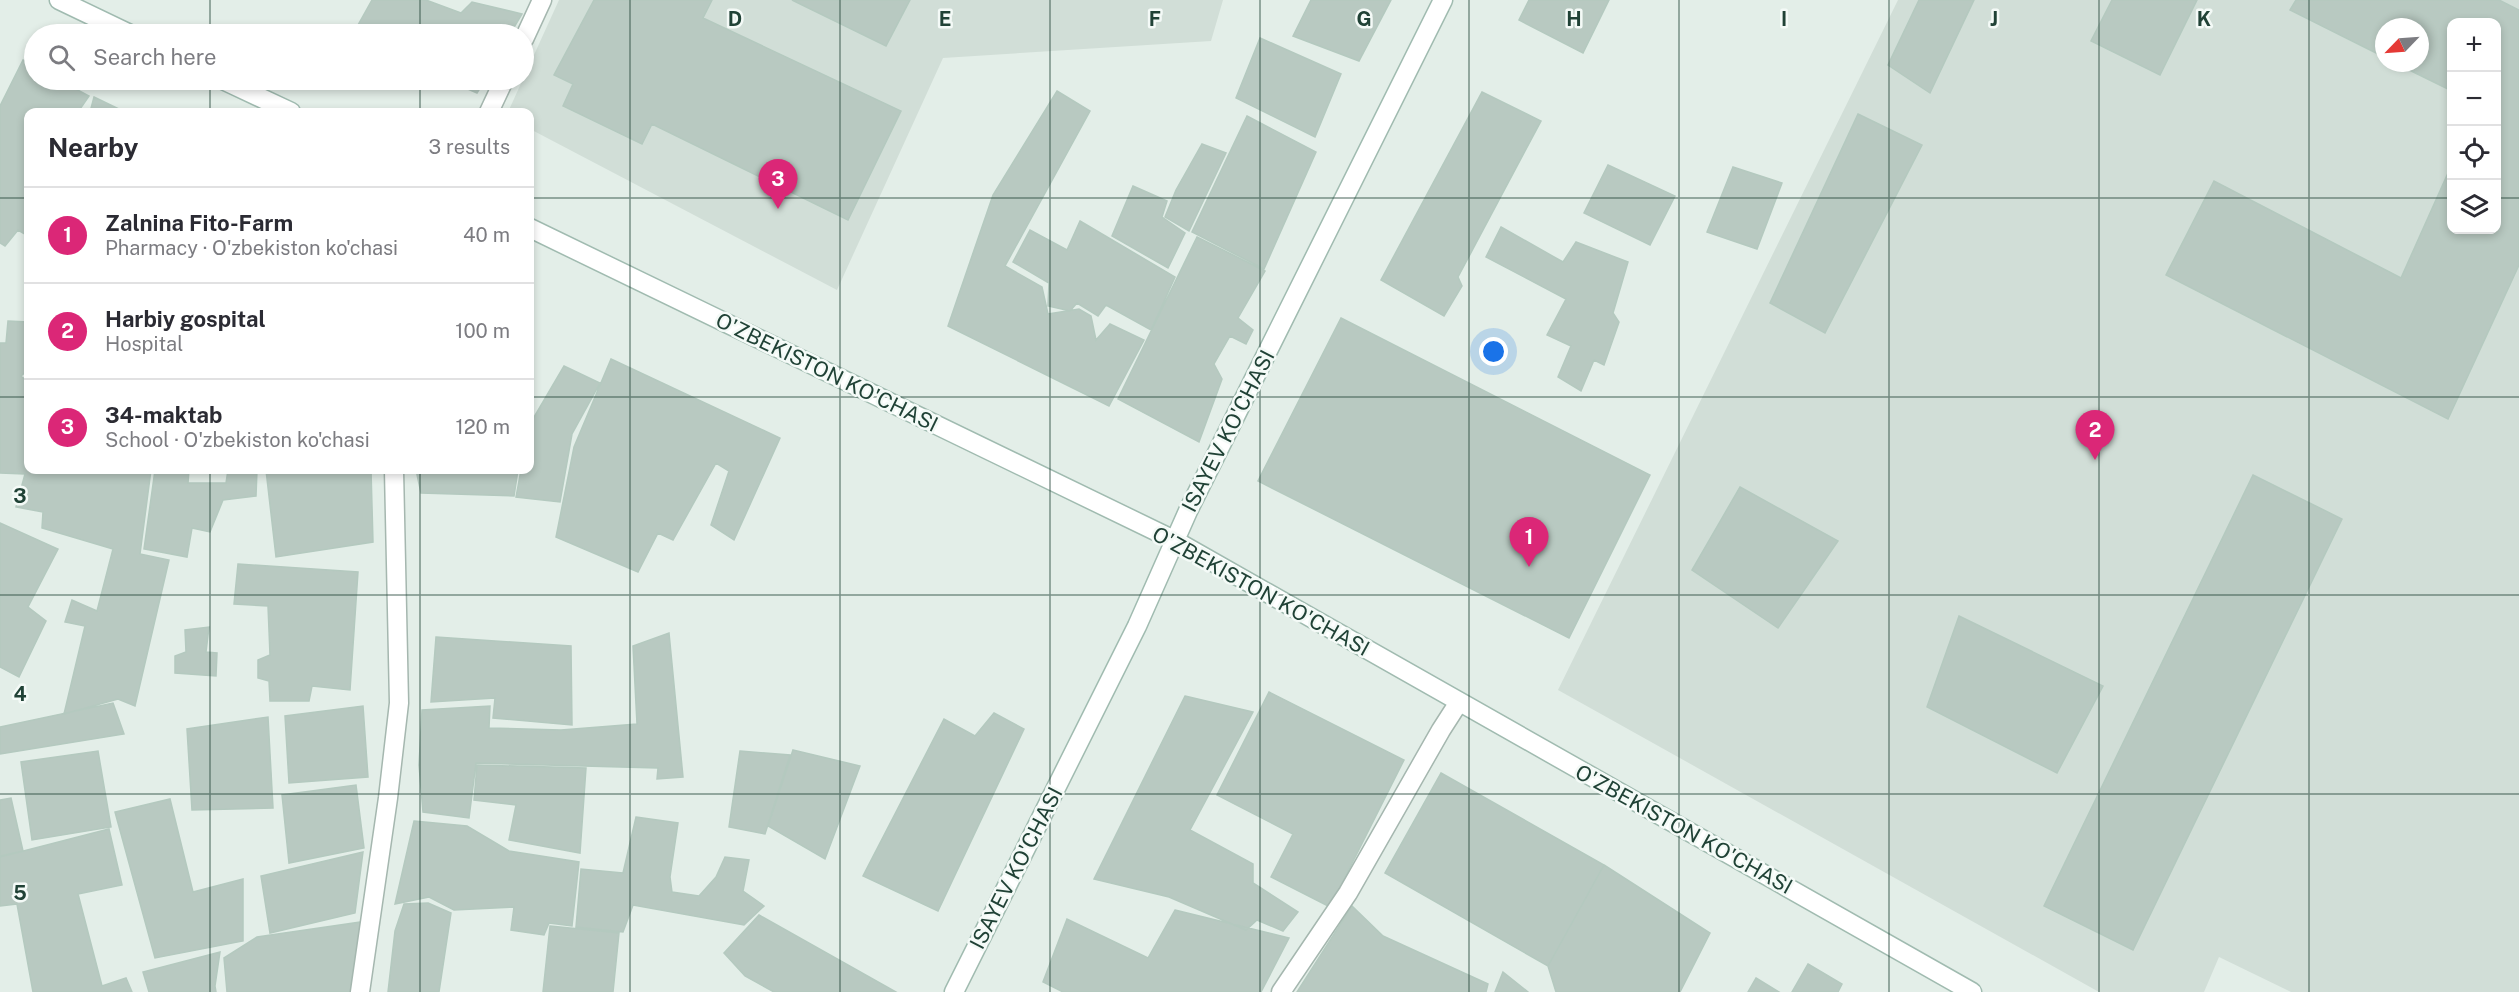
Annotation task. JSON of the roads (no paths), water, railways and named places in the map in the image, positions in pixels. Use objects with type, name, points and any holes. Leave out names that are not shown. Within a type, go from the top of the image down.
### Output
[{"type":"main road","points":[[59,0],[109,24]]},
{"type":"main road","points":[[531,24],[542,0]]},
{"type":"main road","name":"ISAYEV KO'CHASI","points":[[954,992],[1157,585],[1174,540],[1443,0]]},
{"type":"main road","points":[[244,90],[282,108]]},
{"type":"main road","points":[[491,108],[499,90]]},
{"type":"main road","name":"O'ZBEKISTON KO'CHASI","points":[[534,230],[1174,540],[1972,992]]},
{"type":"main road","points":[[360,992],[399,704],[394,474]]},
{"type":"main road","points":[[1281,992],[1348,893],[1441,730],[1460,702]]},
{"type":"place","name":"34-maktab","points":[[778,209]]},
{"type":"place","name":"Harbiy gospital","points":[[2095,460]]},
{"type":"place","name":"Zalnina Fito-Farm","points":[[1529,567]]}]
